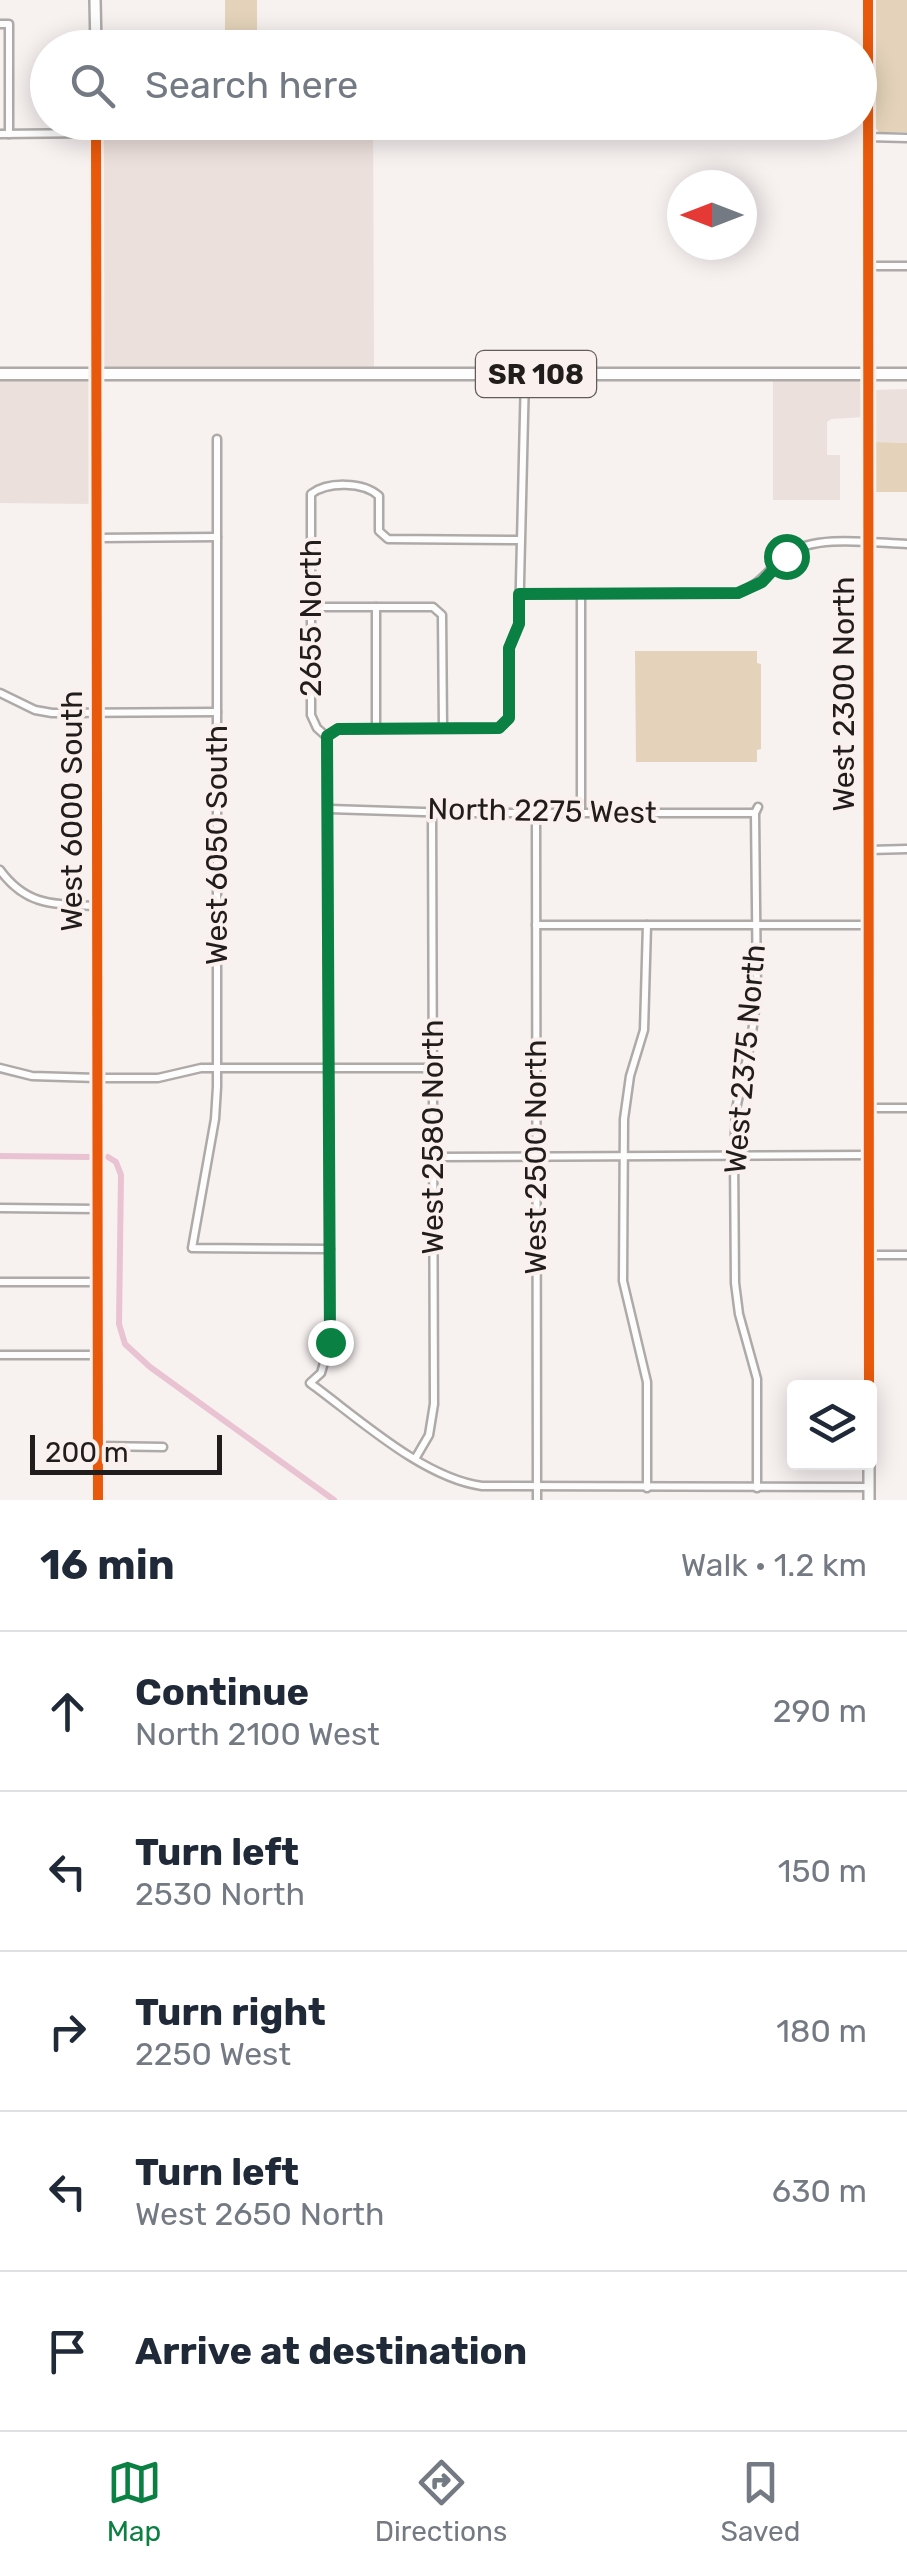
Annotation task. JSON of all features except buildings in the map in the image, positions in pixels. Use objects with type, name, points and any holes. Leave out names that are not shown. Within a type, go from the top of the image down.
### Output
[{"type":"main road","name":"SR 108","points":[[0,374],[907,374]]},
{"type":"street","points":[[95,0],[96,30]]},
{"type":"street","name":"West 2300 North","points":[[868,0],[868,30]]},
{"type":"street","points":[[5,24],[5,134],[30,132]]},
{"type":"street","points":[[877,138],[907,138]]},
{"type":"street","name":"West 6000 South","points":[[96,140],[98,1500]]},
{"type":"street","name":"West 2300 North","points":[[868,140],[869,1380]]},
{"type":"street","points":[[868,266],[907,266]]},
{"type":"street","points":[[327,736],[338,729],[499,728],[509,718],[509,648],[519,624],[524,374]]},
{"type":"street","name":"West 6050 South","points":[[217,439],[217,1068],[215,1119],[192,1248],[330,1249]]},
{"type":"street","name":"2655 North","points":[[415,1459],[310,1383],[321,1373],[330,1342],[330,810],[327,736],[310,715],[311,494],[322,486],[370,488],[379,496],[379,531],[388,539],[519,540]]},
{"type":"street","points":[[97,538],[217,537]]},
{"type":"street","points":[[519,594],[738,593],[762,582],[786,556],[807,545],[907,544]]},
{"type":"street","points":[[581,813],[582,594]]},
{"type":"street","points":[[311,607],[434,608],[442,615],[443,728]]},
{"type":"street","points":[[376,607],[376,729]]},
{"type":"street","points":[[0,693],[34,710],[97,714],[217,712]]},
{"type":"street","name":"North 2275 West","points":[[330,810],[756,810]]},
{"type":"street","name":"West 2375 North","points":[[756,810],[757,996],[752,1040],[736,1109],[734,1155],[735,1283],[739,1314],[757,1379],[757,1488]]},
{"type":"street","name":"West 2580 North","points":[[415,1459],[430,1435],[434,1404],[432,811]]},
{"type":"street","name":"West 2500 North","points":[[536,813],[537,1500]]},
{"type":"street","points":[[869,850],[907,849]]},
{"type":"street","points":[[0,870],[18,892],[37,900],[97,906]]},
{"type":"street","points":[[536,926],[869,926]]},
{"type":"street","points":[[647,926],[644,1030],[626,1097],[623,1281],[647,1382],[647,1488]]},
{"type":"street","points":[[0,1068],[32,1076],[158,1078],[217,1068],[432,1068]]},
{"type":"street","points":[[869,1108],[907,1108]]},
{"type":"street","points":[[433,1157],[869,1155]]},
{"type":"street","points":[[0,1208],[98,1209]]},
{"type":"street","points":[[869,1255],[907,1255]]},
{"type":"street","points":[[0,1282],[98,1282]]},
{"type":"street","points":[[0,1356],[98,1356]]},
{"type":"street","points":[[98,1446],[162,1447]]},
{"type":"street","points":[[415,1459],[461,1484],[869,1487]]},
{"type":"street","points":[[869,1470],[869,1500]]},
{"type":"shaded area","points":[[225,0],[257,0],[257,30],[225,30]]},
{"type":"shaded area","points":[[874,0],[907,0],[907,132],[877,130]]},
{"type":"shaded area","points":[[100,140],[373,140],[374,369],[102,369]]},
{"type":"shaded area","points":[[95,378],[92,504],[0,503],[0,379]]},
{"type":"shaded area","points":[[773,379],[863,379],[864,417],[827,422],[827,455],[840,455],[840,500],[773,500]]},
{"type":"shaded area","points":[[907,389],[907,443],[875,442],[875,390]]},
{"type":"shaded area","points":[[875,442],[907,443],[907,492],[874,492]]},
{"type":"shaded area","points":[[635,651],[757,651],[757,663],[761,664],[761,749],[757,750],[757,762],[636,762]]},
{"type":"waterway","points":[[0,1156],[89,1157]]},
{"type":"waterway","points":[[108,1157],[116,1162],[121,1175],[119,1324],[125,1344],[150,1367],[334,1500]]},
{"type":"cycle path","points":[[868,0],[868,30]]},
{"type":"cycle path","points":[[96,140],[98,1500]]},
{"type":"cycle path","points":[[868,140],[869,1380]]},
{"type":"route","points":[[330,1342],[327,736],[338,729],[499,728],[509,718],[509,648],[519,624],[519,594],[738,593],[762,582],[786,556]]}]
